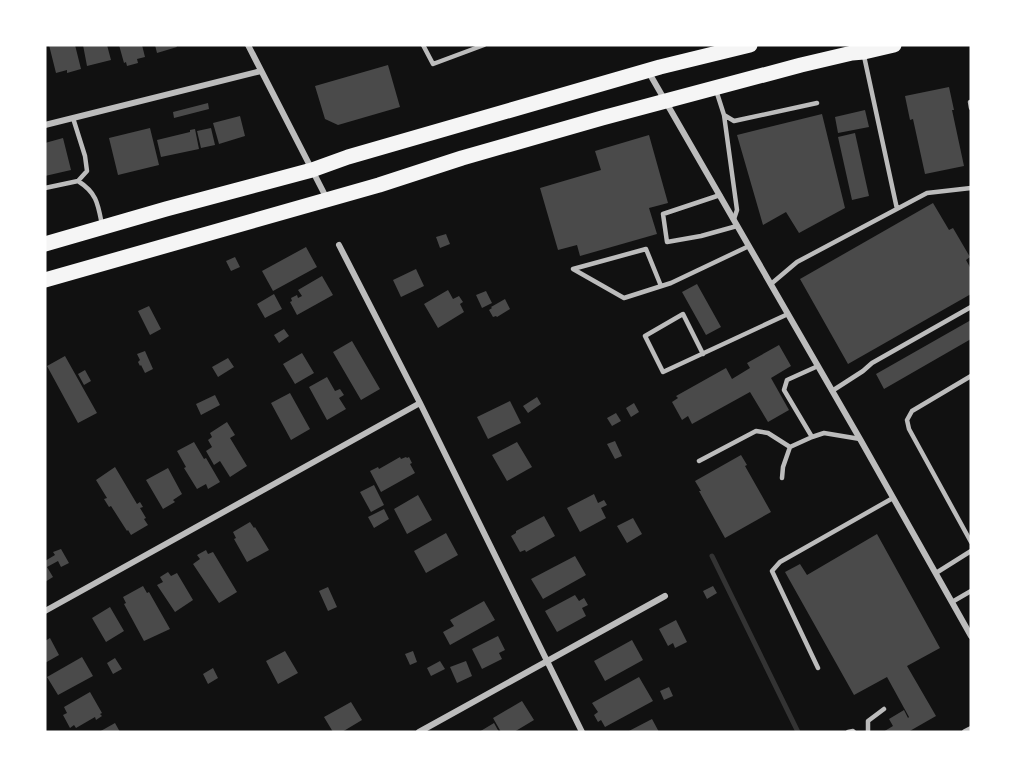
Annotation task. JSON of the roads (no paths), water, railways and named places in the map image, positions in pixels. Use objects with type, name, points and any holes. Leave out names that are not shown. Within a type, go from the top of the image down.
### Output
[{"type":"main road","points":[[45,244],[312,170],[348,157],[648,70],[750,45]]},
{"type":"main road","points":[[45,280],[548,133],[842,55],[894,45]]},
{"type":"street","points":[[248,45],[327,199]]},
{"type":"street","points":[[648,70],[971,636]]},
{"type":"street","points":[[45,125],[261,71]]},
{"type":"street","points":[[339,245],[420,403],[582,732]]},
{"type":"street","points":[[45,611],[420,403]]},
{"type":"street","points":[[419,732],[665,596]]},
{"type":"street","points":[[965,732],[971,729]]},
{"type":"lane","points":[[423,45],[433,64],[484,45]]},
{"type":"lane","points":[[864,52],[897,209]]},
{"type":"lane","points":[[715,88],[724,115],[737,210],[734,219]]},
{"type":"lane","points":[[724,115],[734,121],[817,103]]},
{"type":"lane","points":[[73,118],[85,156],[87,171],[78,182]]},
{"type":"lane","points":[[45,189],[78,182],[88,187],[96,199],[103,227]]},
{"type":"lane","points":[[771,284],[797,262],[927,193],[971,188]]},
{"type":"lane","points":[[720,195],[663,214],[667,242],[737,226]]},
{"type":"lane","points":[[661,286],[646,249],[573,269],[624,298],[671,283],[749,246]]},
{"type":"lane","points":[[832,390],[872,363],[971,307]]},
{"type":"lane","points":[[703,354],[683,314],[645,336],[663,372],[703,354],[788,314]]},
{"type":"lane","points":[[812,437],[784,390],[787,380],[818,366]]},
{"type":"lane","points":[[971,376],[912,411],[907,420],[909,429],[971,542]]},
{"type":"lane","points":[[699,461],[756,431],[768,433],[790,447]]},
{"type":"lane","points":[[782,478],[790,447],[824,433],[860,439]]},
{"type":"lane","points":[[818,668],[772,571],[780,562],[893,498]]},
{"type":"lane","points":[[936,573],[971,551]]},
{"type":"lane","points":[[952,602],[971,591]]},
{"type":"lane","points":[[868,732],[868,721],[884,709]]},
{"type":"lane","points":[[848,732],[853,730],[854,732]]},
{"type":"waterway","points":[[712,556],[798,732]]}]
